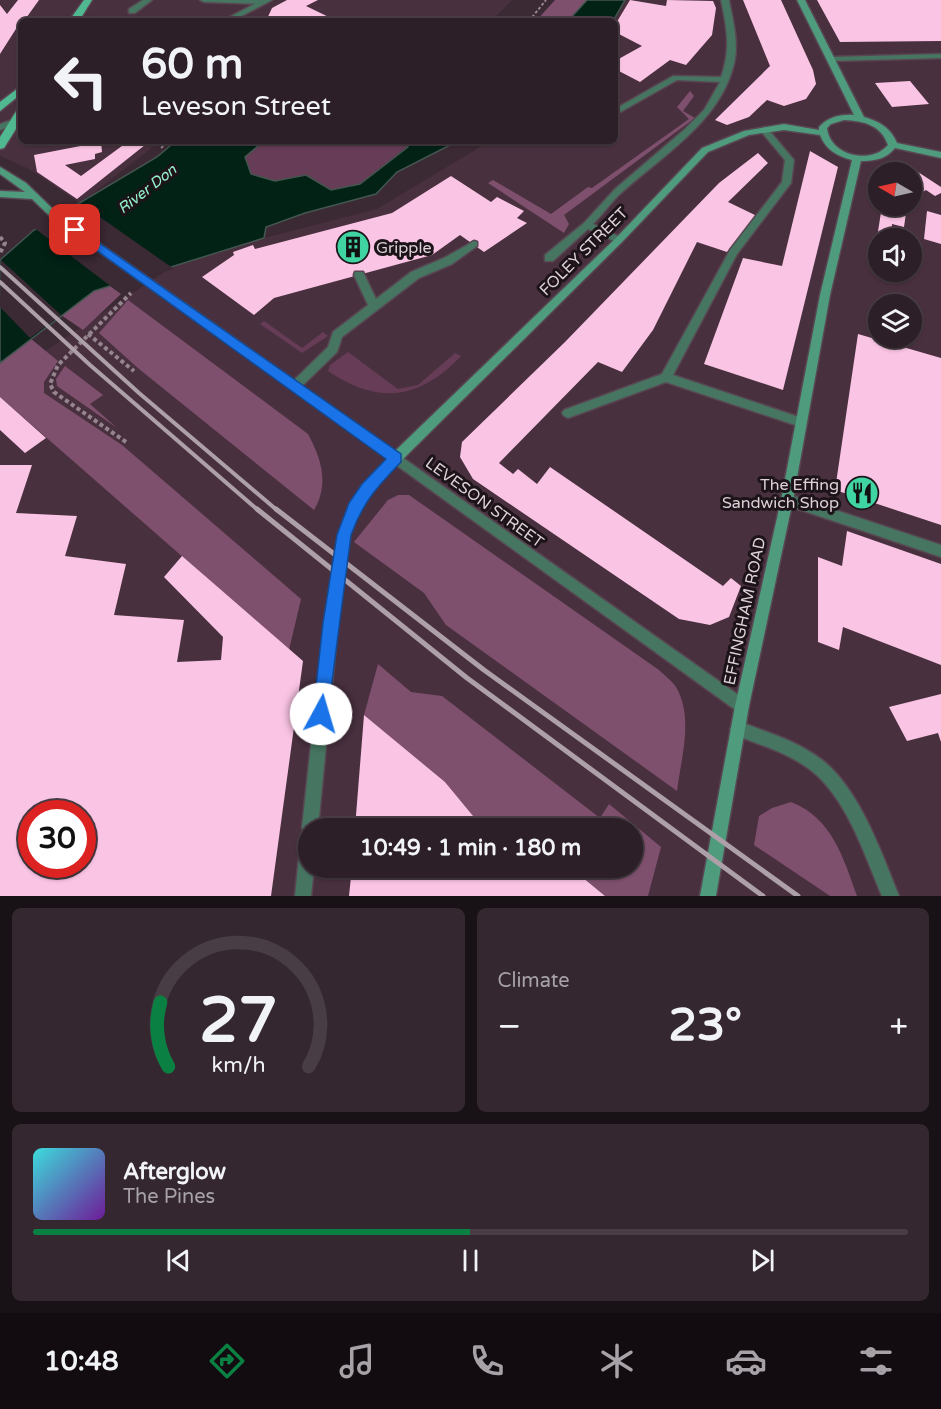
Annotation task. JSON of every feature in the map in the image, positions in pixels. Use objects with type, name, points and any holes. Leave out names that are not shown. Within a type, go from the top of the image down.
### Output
[{"type":"main road","points":[[76,18],[88,0]]},
{"type":"main road","points":[[801,0],[860,118]]},
{"type":"main road","points":[[0,108],[18,92]]},
{"type":"main road","points":[[860,118],[883,127],[891,136],[893,145],[886,155],[877,158],[856,158],[834,149],[826,142],[822,133],[828,122],[834,119],[860,118]]},
{"type":"main road","points":[[0,146],[18,122]]},
{"type":"main road","name":"FOLEY STREET","points":[[396,458],[619,240],[705,150],[747,133],[784,127],[822,133]]},
{"type":"main road","points":[[893,145],[941,155]]},
{"type":"main road","name":"EFFINGHAM ROAD","points":[[708,896],[742,706],[787,500],[825,295],[856,158]]},
{"type":"main road","points":[[0,170],[21,181],[33,196]]},
{"type":"main road","points":[[0,194],[33,196]]},
{"type":"main road","name":"LEVESON STREET","points":[[33,196],[56,217],[396,458]]},
{"type":"street","points":[[132,11],[148,0]]},
{"type":"street","points":[[204,0],[266,1]]},
{"type":"street","points":[[549,258],[587,225],[612,197],[707,115],[721,93],[734,43],[725,0]]},
{"type":"street","points":[[232,18],[266,1]]},
{"type":"street","points":[[831,59],[941,56]]},
{"type":"street","points":[[618,110],[676,78],[725,80]]},
{"type":"street","points":[[0,127],[18,122]]},
{"type":"street","points":[[666,377],[733,252],[786,183],[790,160],[764,130]]},
{"type":"street","points":[[587,225],[619,240]]},
{"type":"street","points":[[295,386],[333,349],[337,335],[415,275],[448,261],[474,244]]},
{"type":"street","points":[[359,275],[374,306]]},
{"type":"street","points":[[568,413],[666,377],[801,422]]},
{"type":"street","points":[[311,818],[330,623],[344,535],[354,507],[367,488],[396,458]]},
{"type":"street","name":"LEVESON STREET","points":[[396,458],[742,706]]},
{"type":"street","points":[[787,500],[941,551]]},
{"type":"street","points":[[738,729],[792,750],[819,765],[839,789],[891,896]]},
{"type":"street","points":[[303,896],[305,878]]},
{"type":"path","points":[[531,18],[546,0]]},
{"type":"path","points":[[161,148],[166,144]]},
{"type":"path","points":[[0,237],[5,243],[1,252]]},
{"type":"path","points":[[126,442],[51,388],[51,379],[55,369],[125,297],[150,282]]},
{"type":"path","points":[[88,334],[134,371]]},
{"type":"shaded area","points":[[0,0],[512,0],[494,18],[18,18],[18,144],[157,144],[80,203],[29,169],[0,156]]},
{"type":"shaded area","points":[[555,0],[587,0],[571,18],[539,18]]},
{"type":"shaded area","points":[[625,0],[941,0],[941,896],[0,896],[0,381],[172,267],[264,238],[377,209],[485,144],[618,144],[618,18],[614,18]]},
{"type":"shaded area","points":[[690,91],[694,96],[683,111],[695,118],[564,215],[569,224],[564,233],[488,183],[493,180],[551,214],[588,187],[592,188],[689,119],[677,107]]},
{"type":"shaded area","points":[[260,144],[406,144],[408,146],[360,184],[331,190],[306,175],[275,181],[250,174],[245,157]]},
{"type":"shaded area","points":[[110,286],[121,294],[83,330],[61,315],[94,291]]},
{"type":"shaded area","points":[[128,300],[308,434],[317,453],[322,472],[321,491],[314,510],[139,369],[99,333]]},
{"type":"shaded area","points":[[264,321],[302,348],[323,332],[328,336],[302,353],[260,324]]},
{"type":"shaded area","points":[[30,338],[58,361],[44,382],[44,393],[122,445],[301,599],[289,650],[0,397],[0,363]]},
{"type":"shaded area","points":[[348,352],[398,389],[418,385],[455,353],[461,356],[430,382],[398,393],[381,393],[346,382],[328,371],[330,365]]},
{"type":"shaded area","points":[[65,366],[103,395],[90,404],[117,428],[57,386],[56,379]]},
{"type":"shaded area","points":[[398,495],[409,495],[659,670],[676,687],[681,699],[685,725],[677,791],[446,625],[424,593],[354,542],[388,500]]},
{"type":"shaded area","points":[[378,664],[411,692],[442,696],[600,818],[475,818],[445,782],[364,715]]},
{"type":"shaded area","points":[[791,802],[805,809],[826,828],[841,853],[857,896],[830,896],[754,845],[759,816],[772,808]]},
{"type":"shaded area","points":[[609,804],[626,818],[600,818]]},
{"type":"shaded area","points":[[643,832],[661,847],[648,896],[605,896],[583,878],[643,878]]},
{"type":"water","points":[[587,0],[625,0],[615,18],[571,18]]},
{"type":"water","name":"River Don","points":[[172,144],[260,144],[245,157],[251,174],[275,181],[306,175],[331,190],[360,184],[408,147],[405,144],[452,144],[397,172],[376,194],[305,213],[266,227],[264,238],[94,291],[0,363],[0,260],[34,230],[157,157]]},
{"type":"pier","points":[[80,203],[174,269],[113,288],[33,227]]},
{"type":"pier","points":[[1,260],[61,315],[30,338],[0,307]]},
{"type":"building","points":[[18,0],[39,0],[26,18],[18,18],[18,26],[0,54],[0,5],[7,14]]},
{"type":"building","points":[[287,0],[318,0],[306,6],[331,18],[267,18],[272,8]]},
{"type":"building","points":[[630,0],[666,6],[667,0],[713,1],[716,8],[712,35],[686,65],[670,60],[640,82],[618,71],[618,59],[642,46],[618,34],[618,20]]},
{"type":"building","points":[[743,0],[781,0],[813,70],[816,84],[806,99],[784,106],[767,100],[749,117],[727,125],[715,120],[770,66]]},
{"type":"building","points":[[817,0],[941,0],[941,41],[840,42]]},
{"type":"building","points":[[910,81],[929,104],[892,107],[875,83]]},
{"type":"building","points":[[101,144],[102,152],[95,154],[95,159],[65,165],[81,176],[125,144],[146,144],[77,199],[37,172],[34,155]]},
{"type":"building","points":[[810,151],[838,167],[783,390],[704,364],[743,258],[782,266]]},
{"type":"building","points":[[758,153],[768,163],[728,202],[757,216],[727,252],[697,242],[653,330],[622,372],[598,362],[499,463],[513,474],[518,469],[537,484],[550,467],[723,586],[731,578],[741,586],[729,617],[710,625],[679,619],[473,479],[460,457],[462,442],[565,342],[719,183]]},
{"type":"building","points":[[922,175],[941,187],[941,193],[935,196],[926,190],[922,192]]},
{"type":"building","name":"Gripple","points":[[451,176],[491,202],[497,197],[524,211],[517,218],[527,223],[484,252],[460,235],[432,255],[274,298],[254,315],[202,277],[234,255],[233,252],[253,245],[255,249],[392,213]]},
{"type":"building","points":[[927,211],[941,215],[941,244],[924,239]]},
{"type":"building","points":[[880,216],[906,216],[904,227],[892,224],[892,228],[879,228]]},
{"type":"building","points":[[858,334],[868,337],[868,348],[906,348],[941,358],[941,525],[835,490]]},
{"type":"building","points":[[0,397],[46,438],[25,453],[0,430]]},
{"type":"building","points":[[0,465],[32,465],[16,513],[77,516],[65,556],[126,564],[114,615],[184,620],[177,662],[221,660],[223,637],[164,577],[182,556],[303,661],[271,896],[0,896]]},
{"type":"building","points":[[847,531],[941,564],[941,665],[843,627],[839,650],[818,642],[818,557],[842,566]]},
{"type":"building","points":[[941,694],[941,742],[938,733],[907,741],[889,707]]},
{"type":"building","points":[[364,715],[445,782],[475,818],[356,818]]},
{"type":"building","points":[[351,878],[583,878],[605,896],[349,896]]},
{"type":"railway","points":[[0,267],[139,393],[278,511]]},
{"type":"railway","points":[[0,282],[90,365],[259,511]]},
{"type":"railway","points":[[257,509],[467,678],[763,896]]},
{"type":"railway","points":[[276,509],[484,670],[798,896]]},
{"type":"place","name":"Gripple","points":[[353,247]]},
{"type":"place","name":"The Effing Sandwich Shop","points":[[862,493]]},
{"type":"route","points":[[75,230],[396,458],[367,488],[354,507],[344,535],[330,623],[321,714]]}]
